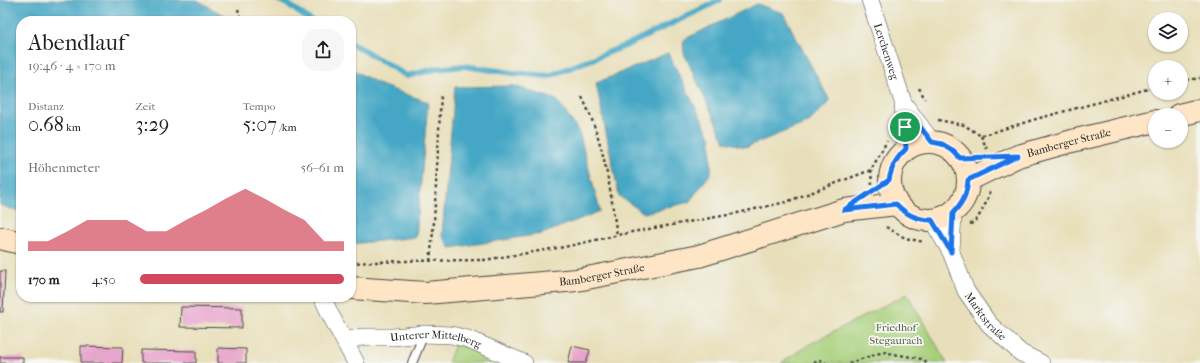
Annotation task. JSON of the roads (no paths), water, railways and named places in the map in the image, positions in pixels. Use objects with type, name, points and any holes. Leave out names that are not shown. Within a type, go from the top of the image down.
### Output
[{"type":"main road","points":[[1188,113],[1200,110]]},
{"type":"main road","name":"Bamberger Straße","points":[[968,180],[1018,156],[1148,123]]},
{"type":"main road","points":[[932,142],[942,144],[952,150],[960,158],[966,168],[968,180],[967,192],[961,204],[953,213],[943,218],[922,220],[912,217],[896,204],[890,188],[889,180],[897,157],[906,149],[918,143],[932,142]]},
{"type":"main road","name":"Bamberger Straße","points":[[960,158],[1018,156]]},
{"type":"main road","name":"Bamberger Straße","points":[[844,210],[889,180]]},
{"type":"main road","name":"Bamberger Straße","points":[[356,288],[426,293],[578,280],[699,256],[844,210],[896,204]]},
{"type":"main road","points":[[0,238],[16,241]]},
{"type":"street","name":"Lerchenweg","points":[[870,0],[911,125],[906,149]]},
{"type":"street","points":[[911,125],[932,142]]},
{"type":"street","name":"Marktstraße","points":[[951,252],[953,213]]},
{"type":"street","name":"Marktstraße","points":[[932,220],[951,252],[966,291],[989,324],[1021,353],[1041,363]]},
{"type":"street","points":[[324,302],[356,363]]},
{"type":"street","name":"Unterer Mittelberg","points":[[345,340],[362,337],[393,337],[424,334],[451,335],[468,339],[524,363]]},
{"type":"lane","points":[[412,363],[424,334]]},
{"type":"water","points":[[0,0],[197,0],[227,16],[16,16],[16,210],[0,205]]},
{"type":"water","points":[[757,4],[783,13],[830,101],[809,122],[746,147],[725,142],[684,53],[683,40]]},
{"type":"water","points":[[668,53],[711,138],[711,173],[689,202],[644,213],[619,196],[596,83]]},
{"type":"water","points":[[356,72],[383,86],[428,102],[416,237],[356,243]]},
{"type":"water","points":[[514,86],[557,100],[579,132],[600,211],[542,234],[450,248],[442,235],[455,87]]},
{"type":"waterway","points":[[279,0],[304,16]]},
{"type":"waterway","points":[[356,46],[407,76],[435,69],[464,66],[513,73],[549,76],[625,46],[720,0]]},
{"type":"park label","name":"Friedhof Stegaurach","points":[[896,333]]}]
